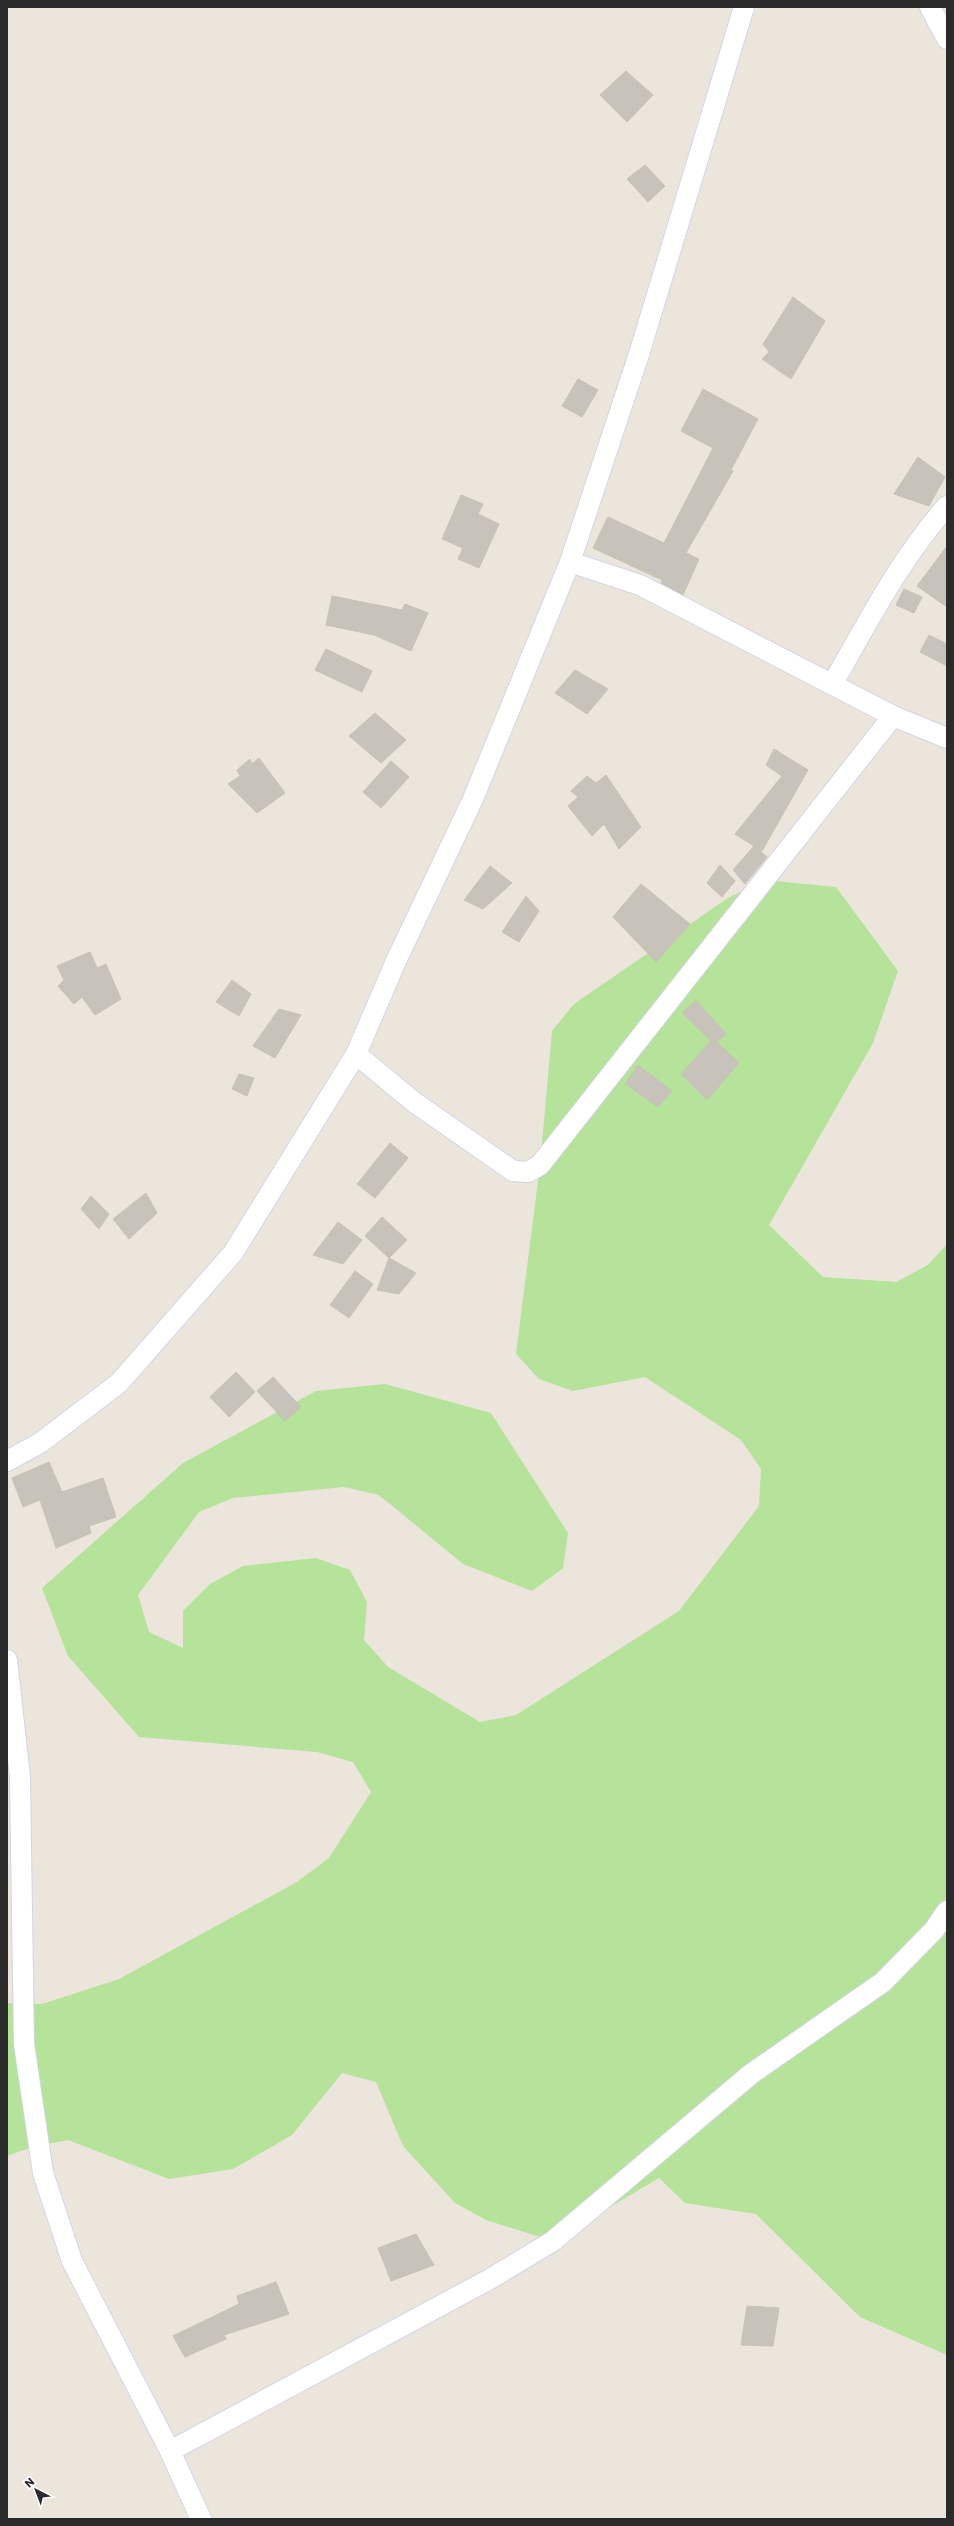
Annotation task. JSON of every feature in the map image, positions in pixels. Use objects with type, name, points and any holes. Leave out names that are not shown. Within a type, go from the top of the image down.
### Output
[{"type":"street","points":[[7,1461],[40,1443],[118,1383],[233,1253],[356,1054],[396,961],[473,799],[570,562],[640,351],[744,7]]},
{"type":"street","points":[[930,7],[947,39]]},
{"type":"street","points":[[833,683],[902,564],[924,532],[947,506]]},
{"type":"street","points":[[570,562],[640,585],[751,643],[833,683],[893,716],[947,738]]},
{"type":"street","points":[[356,1054],[414,1102],[513,1171],[528,1172],[540,1165],[893,716]]},
{"type":"street","points":[[7,1660],[20,1777],[24,2044],[43,2173],[72,2261],[170,2451],[201,2519]]},
{"type":"street","points":[[170,2451],[483,2282],[553,2241],[751,2074],[883,1982],[934,1930],[947,1911]]},
{"type":"green space","points":[[764,880],[836,887],[898,971],[873,1043],[769,1225],[823,1277],[896,1282],[928,1265],[947,1244],[947,2355],[860,2317],[756,2214],[685,2203],[659,2178],[553,2241],[486,2220],[455,2203],[403,2146],[376,2082],[342,2073],[292,2135],[233,2169],[169,2179],[68,2140],[32,2147],[7,2156],[7,2003],[42,2004],[119,1979],[297,1882],[329,1858],[371,1792],[353,1762],[317,1752],[139,1737],[68,1656],[42,1588],[183,1463],[316,1391],[385,1384],[491,1413],[568,1533],[563,1568],[532,1591],[463,1564],[379,1495],[344,1487],[233,1498],[199,1512],[138,1595],[149,1632],[183,1648],[183,1611],[210,1584],[243,1566],[316,1558],[350,1570],[367,1602],[364,1640],[388,1667],[480,1722],[516,1715],[679,1611],[759,1506],[761,1469],[741,1440],[645,1377],[573,1391],[539,1379],[516,1354],[540,1165],[552,1031],[574,1004],[728,898]]},
{"type":"building","points":[[626,71],[653,95],[627,122],[600,95]]},
{"type":"building","points":[[645,165],[665,186],[648,202],[627,179]]},
{"type":"building","points":[[793,297],[825,321],[791,379],[762,359],[769,352],[763,344]]},
{"type":"building","points":[[578,379],[598,390],[582,417],[562,406]]},
{"type":"building","points":[[703,389],[758,419],[731,470],[733,471],[686,553],[699,559],[683,595],[661,583],[662,580],[593,548],[608,517],[664,543],[713,448],[681,431]]},
{"type":"building","points":[[918,457],[945,477],[929,506],[894,494]]},
{"type":"building","points":[[461,495],[483,504],[478,514],[499,524],[479,568],[458,559],[463,548],[442,539]]},
{"type":"building","points":[[947,546],[947,607],[917,586]]},
{"type":"building","points":[[904,589],[922,597],[914,613],[896,605]]},
{"type":"building","points":[[332,596],[402,610],[405,604],[428,613],[411,651],[374,635],[326,625]]},
{"type":"building","points":[[929,635],[947,644],[947,666],[920,652]]},
{"type":"building","points":[[326,649],[372,671],[362,692],[315,670]]},
{"type":"building","points":[[575,670],[608,689],[587,714],[555,693]]},
{"type":"building","points":[[375,713],[406,740],[381,763],[349,736]]},
{"type":"building","points":[[774,749],[808,770],[762,851],[735,834],[782,776],[766,765]]},
{"type":"building","points":[[259,758],[285,793],[257,813],[228,784],[240,776],[237,770],[250,759],[252,764]]},
{"type":"building","points":[[391,761],[409,777],[381,808],[363,792]]},
{"type":"building","points":[[606,775],[641,827],[619,849],[604,824],[592,836],[568,806],[578,797],[571,791],[587,776],[596,783]]},
{"type":"building","points":[[754,846],[767,857],[745,884],[733,870]]},
{"type":"building","points":[[720,865],[735,881],[722,897],[707,883]]},
{"type":"building","points":[[490,866],[512,883],[483,909],[464,900]]},
{"type":"building","points":[[641,884],[690,924],[656,962],[613,917]]},
{"type":"building","points":[[526,896],[539,911],[519,942],[502,932]]},
{"type":"building","points":[[90,952],[97,968],[106,964],[121,999],[95,1015],[82,997],[74,1004],[58,986],[64,980],[57,966]]},
{"type":"building","points":[[232,980],[251,994],[239,1016],[216,1002]]},
{"type":"building","points":[[696,1000],[726,1034],[717,1042],[739,1063],[707,1100],[681,1074],[711,1041],[682,1013]]},
{"type":"building","points":[[279,1009],[301,1015],[275,1058],[253,1046]]},
{"type":"building","points":[[638,1065],[672,1091],[658,1107],[625,1084]]},
{"type":"building","points":[[239,1074],[254,1078],[247,1096],[232,1089]]},
{"type":"building","points":[[390,1143],[408,1158],[375,1198],[357,1184]]},
{"type":"building","points":[[146,1193],[157,1213],[129,1239],[113,1219]]},
{"type":"building","points":[[91,1196],[109,1214],[99,1229],[81,1209]]},
{"type":"building","points":[[382,1217],[407,1240],[389,1258],[365,1236]]},
{"type":"building","points":[[338,1222],[362,1240],[343,1264],[313,1255]]},
{"type":"building","points":[[389,1258],[416,1273],[399,1294],[377,1290]]},
{"type":"building","points":[[355,1271],[373,1284],[349,1318],[330,1305]]},
{"type":"building","points":[[236,1372],[255,1392],[229,1417],[210,1397]]},
{"type":"building","points":[[273,1377],[301,1407],[285,1421],[257,1391]]},
{"type":"building","points":[[49,1462],[62,1492],[103,1478],[116,1517],[89,1526],[91,1533],[56,1548],[40,1500],[23,1507],[12,1478]]},
{"type":"building","points":[[416,2234],[434,2265],[391,2281],[378,2248]]},
{"type":"building","points":[[276,2282],[289,2314],[224,2335],[226,2339],[185,2357],[173,2336],[239,2304],[237,2296]]},
{"type":"building","points":[[747,2306],[779,2308],[773,2346],[741,2345]]}]
